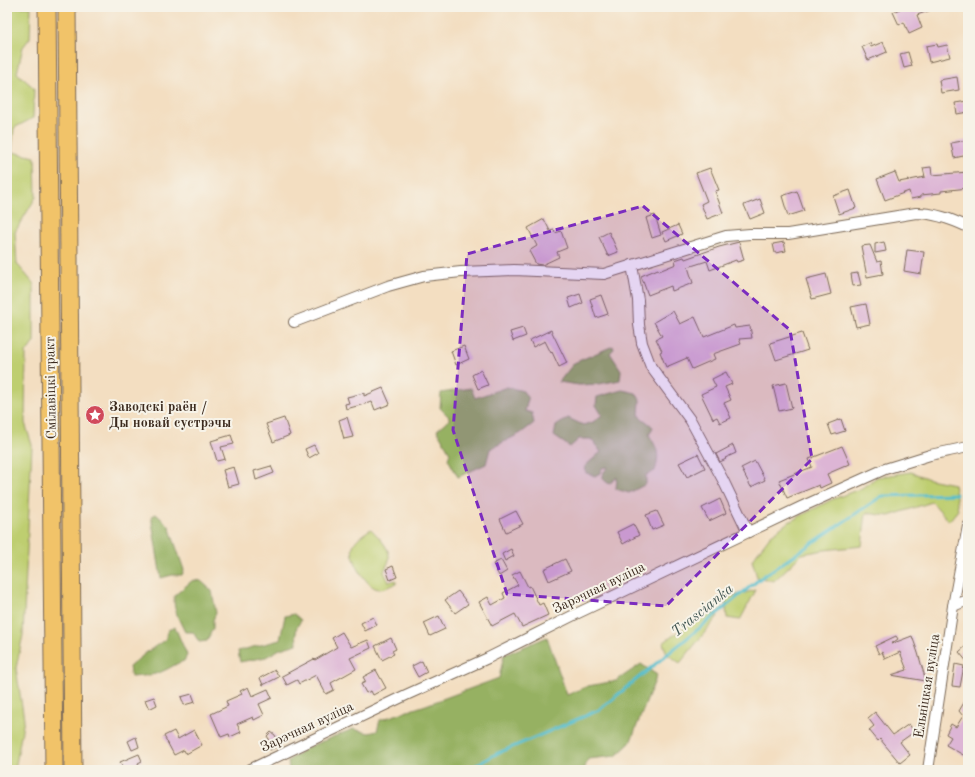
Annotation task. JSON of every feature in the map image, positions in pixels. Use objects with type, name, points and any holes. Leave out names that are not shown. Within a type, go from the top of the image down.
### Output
[{"type":"highway","name":"Смілавіцкі тракт","points":[[47,7],[54,770]]},
{"type":"highway","name":"Смілавіцкі тракт","points":[[68,7],[73,770]]},
{"type":"street","points":[[294,322],[388,286],[424,276],[461,272],[514,270],[604,274],[726,236],[750,234],[788,234],[829,228],[901,214],[930,213],[942,216],[968,227]]},
{"type":"street","points":[[632,265],[638,300],[639,325],[642,343],[651,367],[691,421],[723,480],[748,532]]},
{"type":"street","name":"Зарэчная вуліца","points":[[249,770],[406,695],[488,658],[578,613],[748,532],[885,469],[930,455],[968,447]]},
{"type":"street","name":"Ельніцкая вуліца","points":[[928,770],[968,526]]},
{"type":"street","points":[[954,606],[968,600]]},
{"type":"highlighted area","points":[[643,206],[790,330],[812,459],[666,606],[507,594],[453,430],[467,254]]},
{"type":"green space","points":[[7,7],[31,7],[30,38],[23,47],[17,73],[34,88],[33,118],[14,128],[12,152],[35,157],[36,197],[15,232],[17,264],[34,284],[34,342],[26,353],[25,423],[32,445],[23,635],[16,668],[24,719],[15,770],[7,770]]},
{"type":"green space","points":[[613,346],[614,349],[610,353],[621,370],[620,380],[599,384],[579,385],[559,382],[574,363]]},
{"type":"green space","points":[[507,387],[523,391],[528,399],[525,411],[532,413],[534,423],[521,433],[490,449],[486,464],[458,477],[448,459],[450,453],[437,430],[449,420],[449,417],[440,408],[441,393],[471,388],[475,398]]},
{"type":"green space","points":[[622,390],[636,393],[640,400],[639,416],[653,427],[649,435],[656,448],[658,456],[655,471],[646,475],[646,484],[629,493],[616,489],[617,477],[609,484],[603,479],[603,473],[608,467],[602,468],[600,473],[595,476],[586,473],[585,466],[601,452],[591,439],[579,439],[570,447],[554,436],[556,426],[568,418],[583,425],[593,422],[602,415],[596,405],[597,397]]},
{"type":"green space","points":[[911,472],[929,479],[954,484],[958,510],[949,521],[932,502],[889,516],[866,513],[862,546],[802,554],[774,581],[757,577],[752,560],[770,536],[787,523],[831,500],[862,488],[877,477]]},
{"type":"green space","points":[[156,514],[169,526],[184,570],[182,575],[172,575],[161,578],[152,522],[152,516]]},
{"type":"green space","points":[[371,529],[388,551],[389,560],[384,572],[389,582],[396,580],[396,584],[383,589],[375,588],[366,581],[358,569],[353,556],[352,550],[354,543]]},
{"type":"green space","points":[[193,580],[201,581],[212,591],[216,613],[213,620],[213,628],[207,641],[199,642],[193,632],[185,632],[175,610],[174,596]]},
{"type":"green space","points":[[756,590],[740,620],[727,618],[725,598]]},
{"type":"green space","points":[[708,610],[718,616],[680,663],[667,654],[663,643]]},
{"type":"green space","points":[[294,614],[301,620],[296,629],[297,644],[280,649],[266,657],[240,662],[238,651],[280,640],[285,616]]},
{"type":"green space","points":[[175,627],[187,655],[184,661],[155,674],[131,677],[129,667],[166,639],[168,630]]},
{"type":"green space","points":[[547,637],[567,695],[588,686],[616,681],[641,664],[657,675],[630,743],[616,756],[588,759],[584,770],[289,770],[288,761],[306,748],[353,729],[369,733],[377,731],[380,720],[499,678],[504,655]]},
{"type":"building","points":[[904,7],[937,8],[917,15],[922,28],[909,34],[904,22],[899,25],[893,12]]},
{"type":"building","points":[[883,42],[887,52],[868,60],[862,47],[870,43],[871,47]]},
{"type":"building","points":[[937,44],[938,47],[947,45],[950,57],[929,62],[926,46]]},
{"type":"building","points":[[908,52],[912,66],[904,68],[900,54]]},
{"type":"building","points":[[957,77],[959,90],[941,93],[939,80]]},
{"type":"building","points":[[968,101],[968,112],[957,114],[955,103]]},
{"type":"building","points":[[968,140],[968,155],[954,158],[951,143]]},
{"type":"building","points":[[931,167],[932,175],[968,172],[968,188],[941,191],[941,193],[921,195],[921,197],[911,199],[909,191],[885,200],[877,179],[895,172],[899,182],[925,177],[923,168]]},
{"type":"building","points":[[710,168],[719,190],[715,191],[723,213],[707,219],[701,204],[707,201],[696,173]]},
{"type":"building","points":[[850,190],[856,208],[839,214],[833,196]]},
{"type":"building","points":[[797,191],[804,211],[788,216],[782,196]]},
{"type":"building","points":[[760,199],[765,213],[750,219],[744,205]]},
{"type":"building","points":[[655,215],[661,235],[652,238],[646,218]]},
{"type":"building","points":[[544,219],[550,231],[554,230],[555,233],[561,231],[567,248],[557,252],[559,257],[542,265],[536,264],[529,251],[537,246],[528,228]]},
{"type":"building","points":[[678,225],[682,234],[666,241],[662,232]]},
{"type":"building","points":[[609,232],[618,252],[608,256],[599,237]]},
{"type":"building","points":[[739,242],[744,260],[737,262],[736,260],[710,270],[707,261],[688,267],[693,283],[672,291],[671,286],[648,295],[641,276],[676,264],[675,260],[684,257],[685,259],[719,247]]},
{"type":"building","points":[[784,242],[786,251],[775,253],[773,244]]},
{"type":"building","points":[[884,242],[886,251],[875,253],[875,244]]},
{"type":"building","points":[[870,245],[877,262],[881,261],[883,274],[867,277],[861,246]]},
{"type":"building","points":[[907,250],[924,252],[921,274],[904,271]]},
{"type":"building","points":[[858,273],[861,285],[853,286],[851,274]]},
{"type":"building","points":[[826,274],[831,294],[812,299],[806,279]]},
{"type":"building","points":[[580,294],[583,303],[571,308],[568,298]]},
{"type":"building","points":[[601,295],[608,314],[596,318],[590,299]]},
{"type":"building","points":[[866,304],[870,324],[856,327],[851,307]]},
{"type":"building","points":[[673,311],[680,324],[695,317],[704,337],[734,325],[735,328],[750,326],[752,338],[739,339],[741,344],[713,354],[715,359],[692,369],[687,358],[666,367],[660,352],[662,351],[656,339],[662,336],[654,322]]},
{"type":"building","points":[[523,328],[526,336],[513,341],[510,332]]},
{"type":"building","points":[[551,330],[567,363],[559,367],[545,341],[533,347],[530,340]]},
{"type":"building","points":[[802,333],[808,350],[776,360],[770,343]]},
{"type":"building","points":[[464,346],[469,359],[456,365],[451,351]]},
{"type":"building","points":[[481,370],[488,385],[478,389],[472,375]]},
{"type":"building","points":[[726,372],[732,384],[725,387],[731,400],[724,403],[731,418],[720,423],[717,417],[713,419],[701,394],[716,387],[712,379]]},
{"type":"building","points":[[786,383],[792,408],[779,411],[773,386]]},
{"type":"building","points":[[383,388],[390,404],[375,410],[372,402],[346,409],[345,404],[349,403],[347,397],[364,393],[364,396]]},
{"type":"building","points":[[347,417],[353,437],[344,439],[339,420]]},
{"type":"building","points":[[284,418],[290,435],[273,442],[266,424]]},
{"type":"building","points":[[841,419],[845,431],[832,435],[828,424]]},
{"type":"building","points":[[231,435],[234,444],[221,447],[225,459],[217,461],[211,441]]},
{"type":"building","points":[[314,445],[318,453],[309,458],[305,449]]},
{"type":"building","points":[[733,445],[736,453],[720,462],[716,454]]},
{"type":"building","points":[[842,446],[850,464],[827,474],[831,483],[820,488],[819,485],[787,498],[779,480],[812,467],[809,459]]},
{"type":"building","points":[[698,454],[705,468],[687,477],[679,463]]},
{"type":"building","points":[[755,461],[765,480],[751,487],[741,468]]},
{"type":"building","points":[[271,466],[274,473],[256,480],[254,471]]},
{"type":"building","points":[[234,467],[239,484],[228,487],[223,470]]},
{"type":"building","points":[[720,499],[726,513],[709,521],[702,508]]},
{"type":"building","points":[[516,511],[523,524],[506,532],[500,519]]},
{"type":"building","points":[[657,511],[664,525],[652,530],[646,515]]},
{"type":"building","points":[[633,524],[639,535],[623,544],[617,532]]},
{"type":"building","points":[[511,549],[514,556],[505,561],[502,554]]},
{"type":"building","points":[[565,559],[571,571],[549,581],[544,569]]},
{"type":"building","points":[[501,560],[507,571],[499,576],[493,564]]},
{"type":"building","points":[[393,566],[397,577],[390,580],[386,569]]},
{"type":"building","points":[[520,571],[528,587],[530,586],[539,605],[543,603],[548,615],[522,627],[515,614],[492,626],[479,602],[488,597],[492,605],[505,598],[503,593],[518,585],[512,575]]},
{"type":"building","points":[[458,591],[468,604],[455,613],[445,600]]},
{"type":"building","points":[[439,616],[445,629],[430,636],[424,623]]},
{"type":"building","points":[[373,617],[377,625],[365,631],[361,623]]},
{"type":"building","points":[[342,632],[351,647],[368,640],[371,648],[350,658],[356,669],[331,683],[334,690],[326,694],[316,675],[299,684],[297,680],[287,685],[282,676],[314,659],[315,660],[337,647],[332,638]]},
{"type":"building","points":[[896,636],[898,639],[891,644],[912,636],[926,681],[891,675],[907,670],[900,652],[885,659],[882,652],[879,654],[875,646]]},
{"type":"building","points":[[391,638],[396,649],[392,651],[394,654],[382,660],[375,646]]},
{"type":"building","points":[[968,644],[968,663],[959,652]]},
{"type":"building","points":[[422,661],[427,672],[418,677],[412,666]]},
{"type":"building","points":[[955,664],[964,666],[960,687],[952,686]]},
{"type":"building","points":[[275,670],[279,677],[263,685],[260,678]]},
{"type":"building","points":[[376,670],[386,688],[373,695],[371,691],[366,693],[361,684],[366,682],[363,677]]},
{"type":"building","points":[[248,687],[252,696],[268,689],[272,698],[259,704],[264,715],[254,720],[253,717],[237,724],[241,732],[230,737],[229,734],[221,737],[211,714],[228,706],[226,701],[242,694],[240,691]]},
{"type":"building","points":[[192,694],[195,702],[184,705],[181,697]]},
{"type":"building","points":[[968,696],[968,750],[965,756],[946,745],[951,737],[946,734],[951,724],[956,727],[963,716],[959,711]]},
{"type":"building","points":[[154,697],[157,705],[149,709],[145,700]]},
{"type":"building","points":[[875,712],[893,735],[909,724],[914,732],[900,742],[910,755],[900,763],[880,739],[878,741],[869,730],[874,726],[868,718]]},
{"type":"building","points":[[194,730],[202,745],[186,754],[184,750],[174,755],[164,736],[174,731],[178,739]]},
{"type":"building","points":[[271,732],[275,735],[280,745],[270,750],[265,742],[269,739],[267,736]]},
{"type":"building","points":[[136,737],[139,747],[132,750],[128,741]]},
{"type":"building","points":[[139,754],[142,761],[138,763],[140,770],[124,770],[120,762]]},
{"type":"waterway","name":"Trascianka","points":[[468,770],[496,754],[599,710],[762,577],[882,496],[956,494]]},
{"type":"place","name":"Заводскі раён / Ды новай сустрэчы","points":[[95,415]]}]
